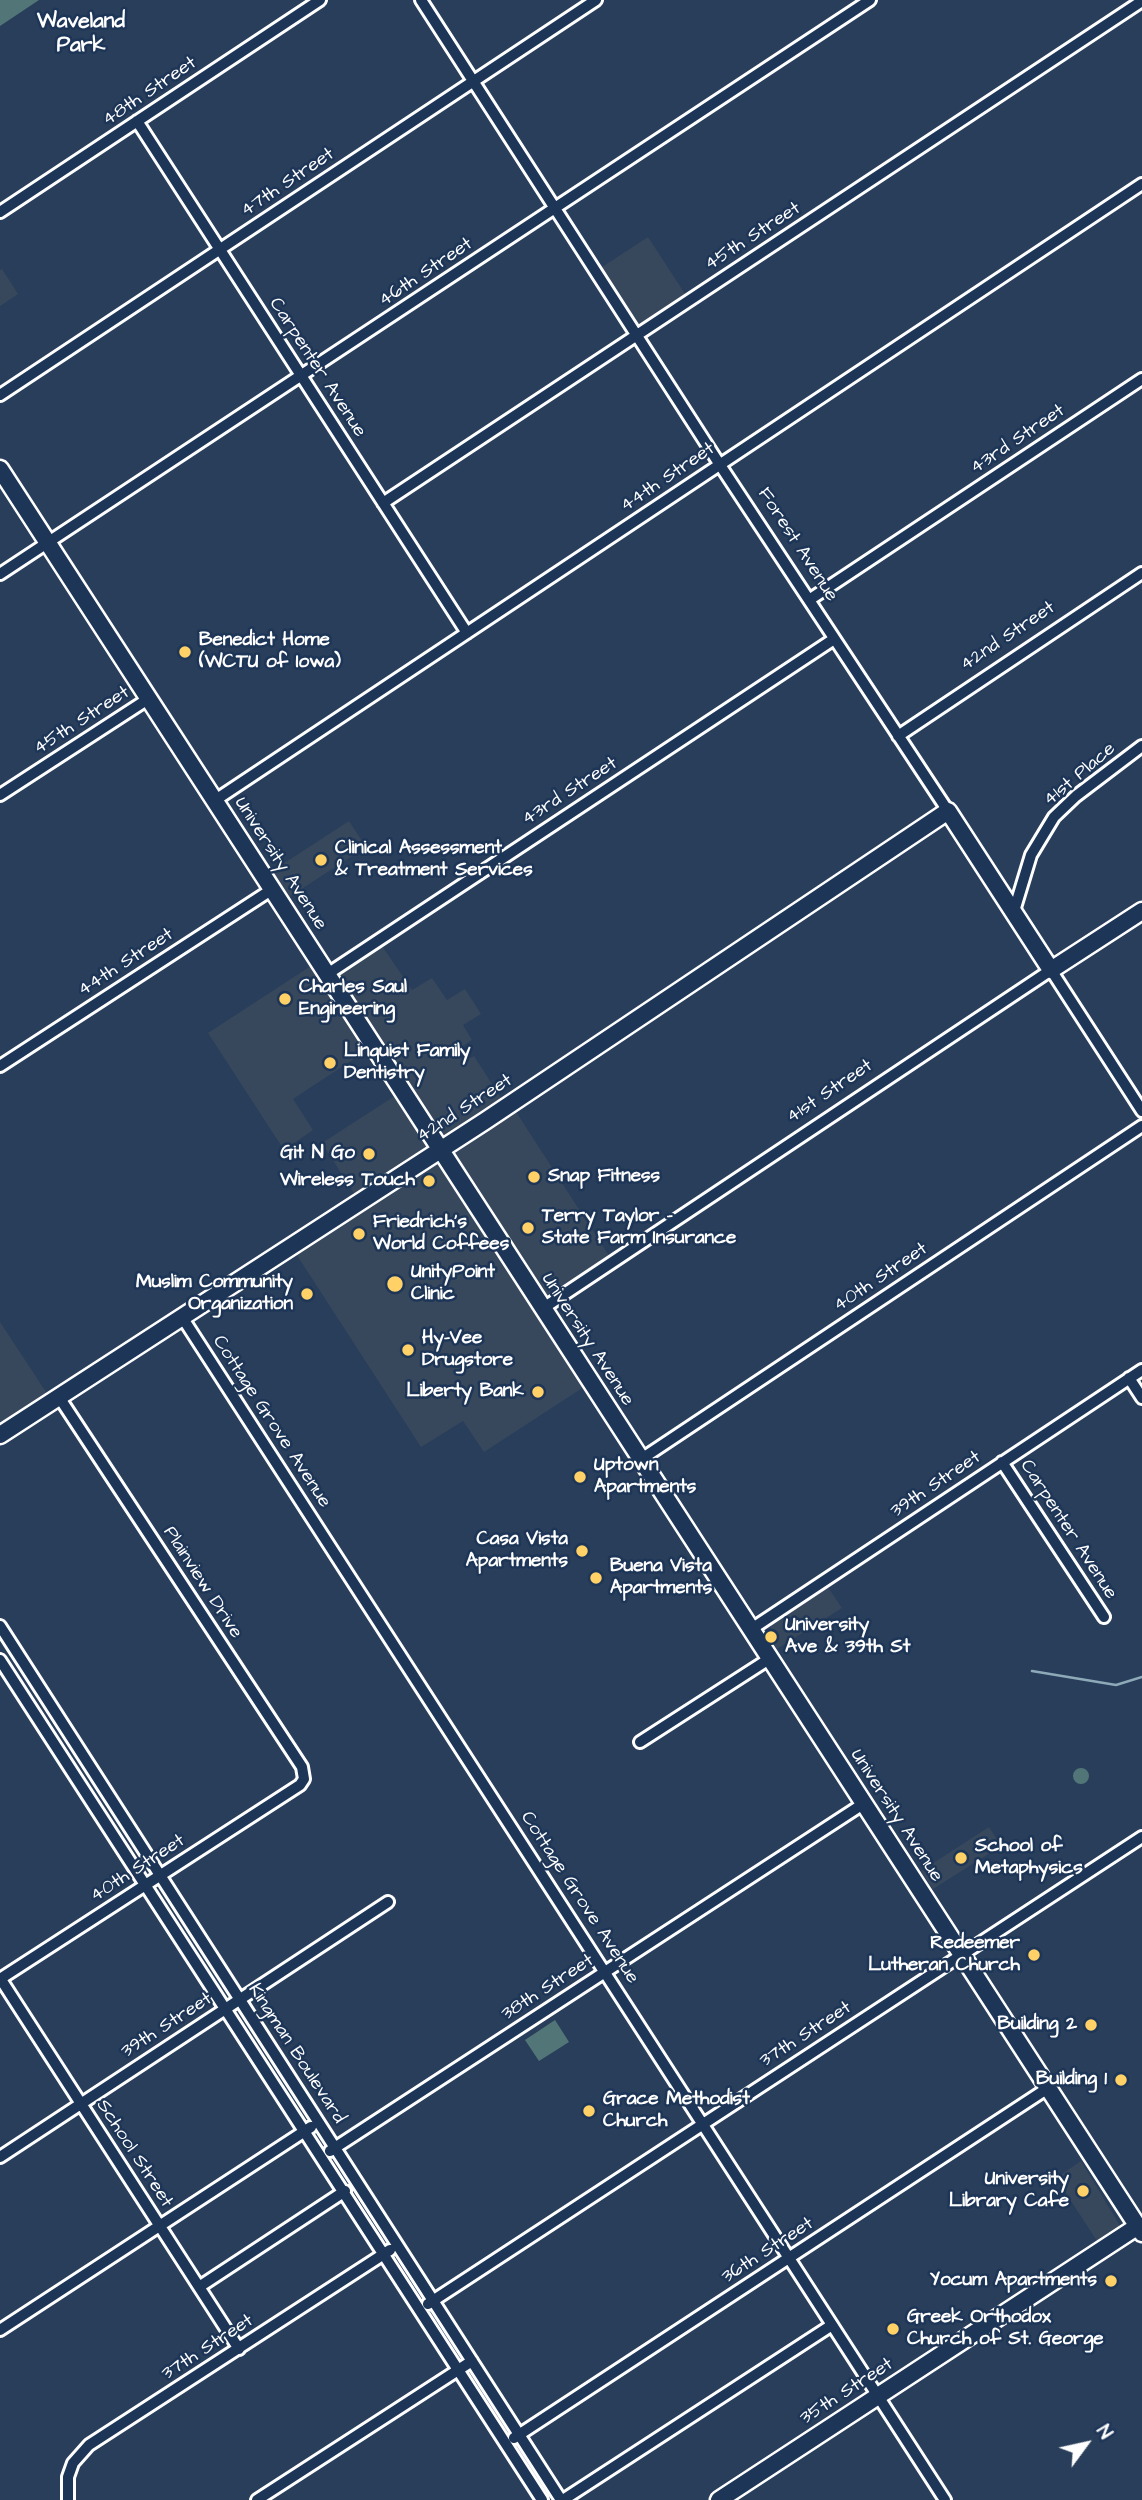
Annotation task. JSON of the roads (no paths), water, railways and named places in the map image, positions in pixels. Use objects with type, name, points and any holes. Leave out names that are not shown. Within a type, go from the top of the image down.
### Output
[{"type":"main road","name":"University Avenue","points":[[0,469],[1140,2230]]},
{"type":"main road","name":"Forest Avenue","points":[[948,811],[1051,970]]},
{"type":"main road","name":"42nd Street","points":[[0,1435],[439,1151],[948,811]]},
{"type":"main road","name":"41st Street","points":[[1051,970],[1142,911]]},
{"type":"main road","name":"35th Street","points":[[719,2500],[738,2495],[878,2396],[1140,2230]]},
{"type":"street","name":"48th Street","points":[[0,212],[320,0]]},
{"type":"street","name":"Forest Avenue","points":[[421,0],[720,465],[948,811]]},
{"type":"street","name":"47th Street","points":[[0,395],[596,0]]},
{"type":"street","name":"46th Street","points":[[0,574],[870,0]]},
{"type":"street","name":"45th Street","points":[[383,503],[1142,1]]},
{"type":"street","name":"Carpenter Avenue","points":[[137,121],[467,633]]},
{"type":"street","name":"44th Street","points":[[214,801],[1142,184]]},
{"type":"street","name":"43rd Street","points":[[808,600],[1142,379]]},
{"type":"street","name":"42nd Street","points":[[898,736],[1142,573]]},
{"type":"street","name":"43rd Street","points":[[326,975],[834,639]]},
{"type":"street","name":"45th Street","points":[[0,795],[148,699]]},
{"type":"street","name":"41st Place","points":[[1014,911],[1031,855],[1054,817],[1076,796],[1142,747]]},
{"type":"street","name":"44th Street","points":[[0,1066],[271,890]]},
{"type":"street","name":"Forest Avenue","points":[[1051,970],[1142,1111]]},
{"type":"street","name":"41st Street","points":[[542,1308],[1051,970]]},
{"type":"street","name":"40th Street","points":[[640,1460],[1142,1126]]},
{"type":"street","name":"Cottage Grove Avenue","points":[[181,1317],[606,1971],[945,2500]]},
{"type":"street","name":"39th Street","points":[[750,1630],[1142,1370]]},
{"type":"street","points":[[1129,1378],[1142,1398]]},
{"type":"street","name":"Plainview Drive","points":[[59,1397],[302,1767],[304,1779],[295,1789]]},
{"type":"street","name":"Carpenter Avenue","points":[[1002,1462],[1104,1617]]},
{"type":"street","name":"Kingman Boulevard","points":[[0,1626],[562,2500]]},
{"type":"street","points":[[0,1661],[15,1650]]},
{"type":"street","points":[[640,1742],[769,1659]]},
{"type":"street","name":"Kingman Boulevard","points":[[0,1661],[345,2191],[542,2500]]},
{"type":"street","name":"40th Street","points":[[0,1978],[295,1789]]},
{"type":"street","name":"38th Street","points":[[322,2156],[863,1804]]},
{"type":"street","name":"37th Street","points":[[420,2309],[1142,1837]]},
{"type":"street","name":"39th Street","points":[[0,2157],[388,1902]]},
{"type":"street","name":"School Street","points":[[0,1978],[239,2349]]},
{"type":"street","name":"36th Street","points":[[506,2444],[1048,2088]]},
{"type":"street","points":[[0,2330],[319,2122]]},
{"type":"street","points":[[199,2287],[345,2191]]},
{"type":"street","name":"37th Street","points":[[68,2500],[68,2477],[81,2451],[398,2245]]},
{"type":"street","points":[[562,2500],[832,2325]]},
{"type":"street","points":[[257,2500],[472,2361]]},
{"type":"waterway","points":[[1032,1671],[1116,1685],[1142,1677]]},
{"type":"place","name":"Benedict Home (WCTU of Iowa)","points":[[185,652]]},
{"type":"place","name":"Clinical Assessment & Treatment Services","points":[[321,860]]},
{"type":"place","name":"Charles Saul Engineering","points":[[285,999]]},
{"type":"place","name":"Linquist Family Dentistry","points":[[330,1063]]},
{"type":"place","name":"Git N Go","points":[[369,1154]]},
{"type":"place","name":"Snap Fitness","points":[[534,1177]]},
{"type":"place","name":"Wireless Touch","points":[[429,1181]]},
{"type":"place","name":"Terry Taylor - State Farm Insurance","points":[[528,1228]]},
{"type":"place","name":"Friedrich's World Coffees","points":[[359,1234]]},
{"type":"place","name":"UnityPoint Clinic","points":[[395,1284]]},
{"type":"place","name":"Muslim Community Organization","points":[[307,1294]]},
{"type":"place","name":"Hy-Vee Drugstore","points":[[408,1350]]},
{"type":"place","name":"Liberty Bank","points":[[538,1392]]},
{"type":"place","name":"Uptown Apartments","points":[[580,1477]]},
{"type":"place","name":"Casa Vista Apartments","points":[[582,1551]]},
{"type":"place","name":"Buena Vista Apartments","points":[[596,1578]]},
{"type":"place","name":"University Ave & 39th St","points":[[771,1637]]},
{"type":"place","name":"School of Metaphysics","points":[[961,1858]]},
{"type":"place","name":"Redeemer Lutheran Church","points":[[1034,1955]]},
{"type":"place","name":"Building 2","points":[[1091,2025]]},
{"type":"place","name":"Building 1","points":[[1121,2080]]},
{"type":"place","name":"Grace Methodist Church","points":[[589,2111]]},
{"type":"place","name":"University Library Cafe","points":[[1083,2191]]},
{"type":"place","name":"Yocum Apartments","points":[[1111,2281]]},
{"type":"place","name":"Greek Orthodox Church of St. George","points":[[893,2329]]},
{"type":"district","name":"Waveland Park","points":[[81,35]]}]
